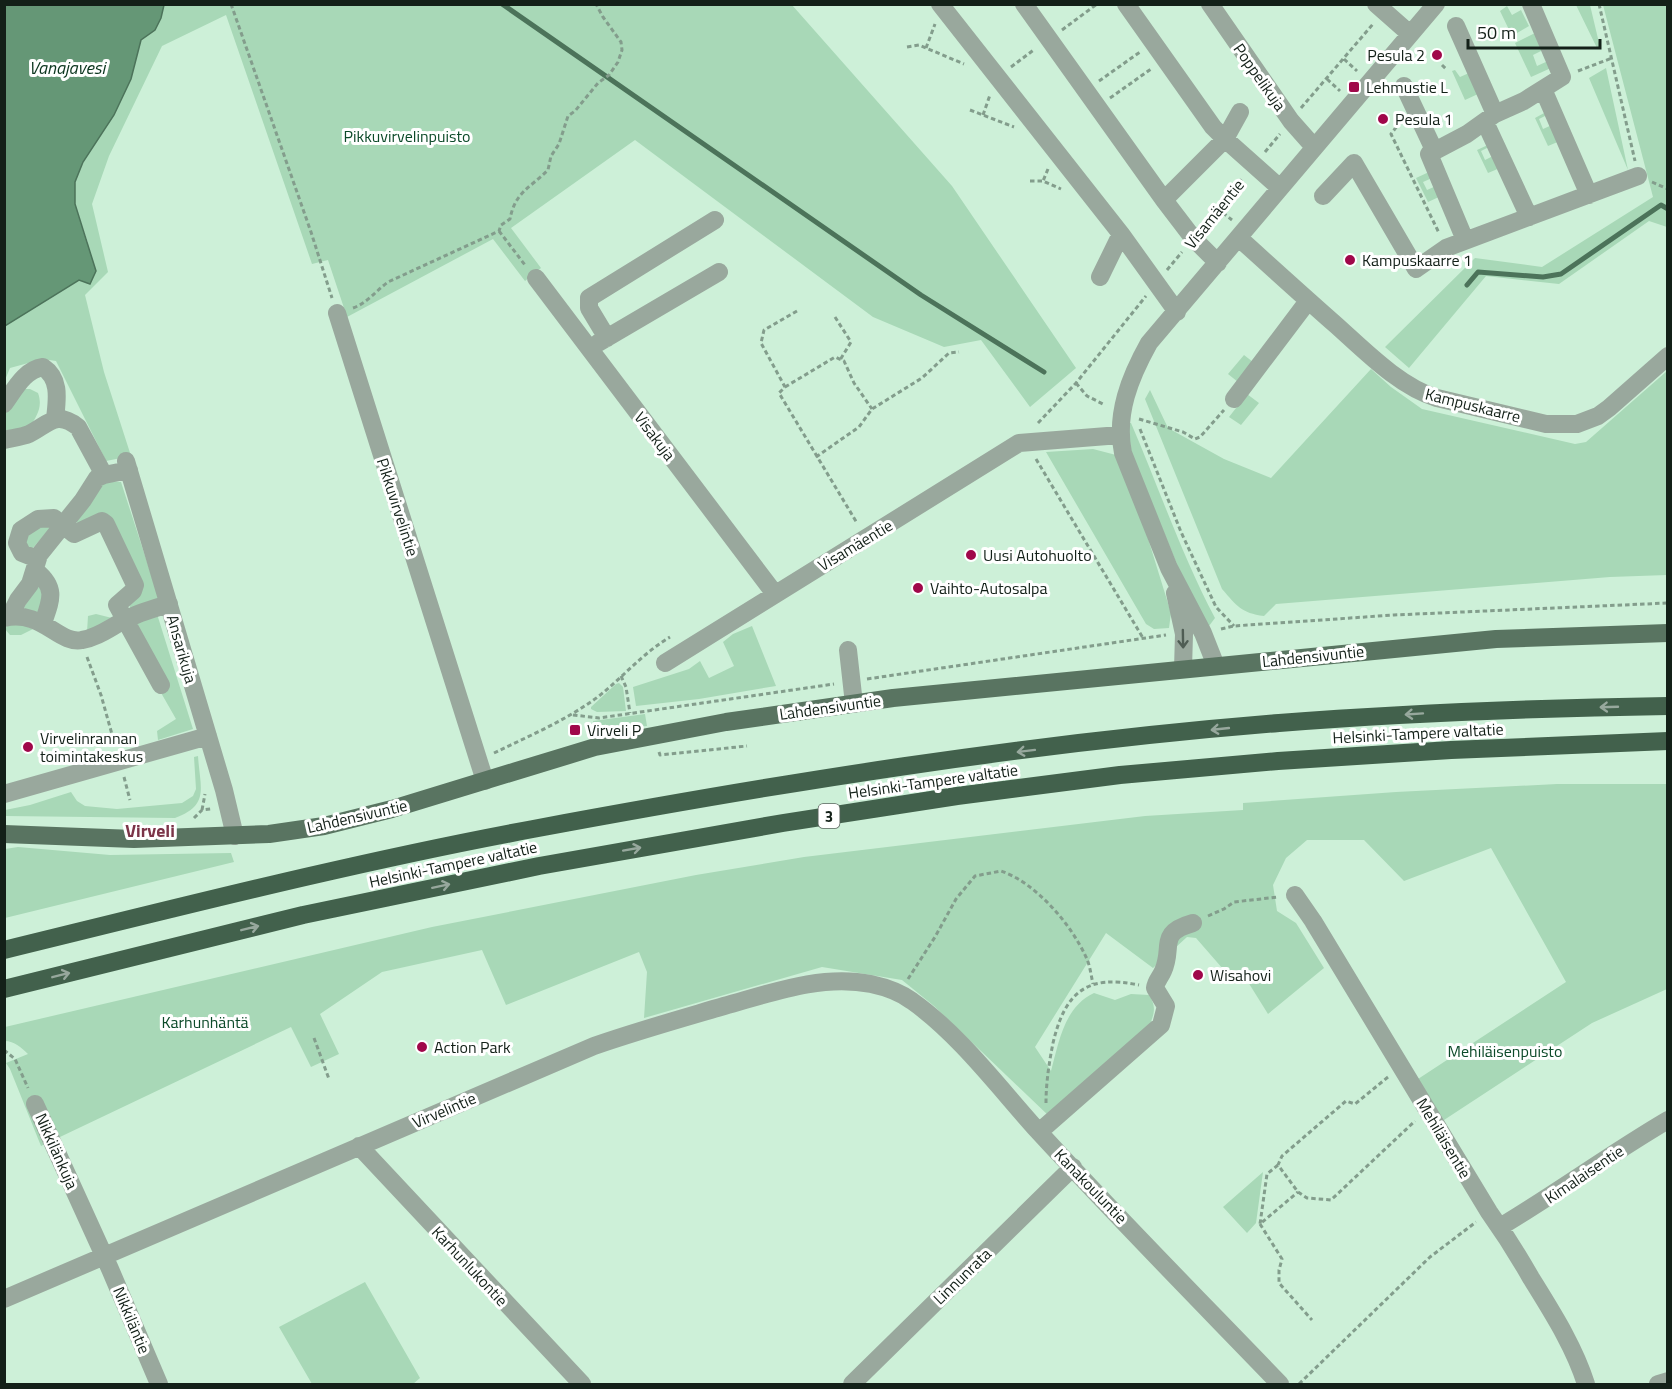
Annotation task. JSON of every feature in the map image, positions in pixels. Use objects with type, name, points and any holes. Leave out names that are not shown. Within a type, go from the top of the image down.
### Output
[{"type":"highway","name":"Helsinki-Tampere valtatie","points":[[4,950],[294,880],[518,832],[778,786],[940,762],[1276,723],[1448,712],[1668,706]]},
{"type":"highway","name":"Helsinki-Tampere valtatie","points":[[4,989],[303,915],[528,868],[934,799],[1120,775],[1278,761],[1451,750],[1668,741]]},
{"type":"main road","name":"Lahdensivuntie","points":[[4,834],[134,839],[235,836],[324,826],[392,809],[595,747],[726,722],[854,704],[1496,639],[1668,633]]},
{"type":"street","points":[[940,4],[1121,234],[1177,312]]},
{"type":"street","points":[[1024,4],[1164,200],[1193,238],[1218,263]]},
{"type":"street","points":[[1126,4],[1213,127],[1253,166],[1280,188]]},
{"type":"street","name":"Poppelikuja","points":[[1210,4],[1291,121],[1314,147]]},
{"type":"street","name":"Visamäentie","points":[[1216,666],[1203,633],[1169,568],[1124,453],[1120,435],[1129,413],[1137,364],[1149,343],[1436,4]]},
{"type":"street","points":[[1465,240],[1429,154],[1562,77],[1531,4]]},
{"type":"street","points":[[1380,8],[1410,34]]},
{"type":"street","points":[[1456,26],[1529,217]]},
{"type":"street","points":[[1404,86],[1434,150]]},
{"type":"street","points":[[1543,89],[1589,195]]},
{"type":"street","points":[[1164,200],[1225,139],[1240,112]]},
{"type":"street","points":[[1323,195],[1354,164],[1416,269],[1446,248],[1465,240],[1638,176]]},
{"type":"street","points":[[607,338],[589,308],[589,298],[715,220]]},
{"type":"street","points":[[1100,276],[1121,234]]},
{"type":"street","name":"Kampuskaarre","points":[[1242,234],[1308,301],[1368,353],[1422,393],[1546,424],[1577,424],[1598,416],[1668,356]]},
{"type":"street","points":[[589,349],[719,273]]},
{"type":"street","name":"Visakuja","points":[[536,278],[775,594]]},
{"type":"street","points":[[1234,399],[1308,301]]},
{"type":"street","name":"Pikkuvirvelintie","points":[[337,313],[486,781]]},
{"type":"street","points":[[4,404],[22,378],[35,368],[43,367],[49,371],[55,382],[57,395],[55,418]]},
{"type":"street","points":[[4,440],[27,434],[55,418],[72,422],[78,427],[104,475],[97,478],[62,526],[36,565],[30,584],[8,617]]},
{"type":"street","name":"Visamäentie","points":[[665,663],[1019,443],[1120,435]]},
{"type":"street","name":"Ansarikuja","points":[[104,475],[128,466],[208,736],[235,836]]},
{"type":"street","points":[[43,623],[49,604],[50,589],[36,565],[19,548],[18,535],[21,530],[38,519],[54,518],[74,534],[102,521],[106,524],[135,585],[133,591],[117,605],[160,685]]},
{"type":"street","name":"Visamäentie","points":[[1169,568],[1184,634],[1183,669]]},
{"type":"street","points":[[8,617],[26,616],[43,623],[59,634],[81,641],[98,635],[125,620],[169,604]]},
{"type":"street","points":[[848,650],[854,704]]},
{"type":"street","points":[[4,794],[208,736]]},
{"type":"street","name":"Mehiläisentie","points":[[1295,895],[1558,1322],[1580,1365],[1586,1384]]},
{"type":"street","points":[[1043,1129],[1161,1025],[1166,1006],[1155,988],[1156,980],[1163,970],[1169,936],[1178,929],[1193,923]]},
{"type":"street","name":"Virvelintie","points":[[4,1299],[594,1046],[774,992],[819,982],[845,981],[869,984],[899,993]]},
{"type":"street","name":"Kanakouluntie","points":[[899,993],[925,1011],[1043,1129],[1073,1167],[1280,1384]]},
{"type":"street","name":"Nikkilänkuja","points":[[35,1104],[104,1256]]},
{"type":"street","name":"Kimalaisentie","points":[[1500,1227],[1668,1120]]},
{"type":"street","name":"Karhunlukontie","points":[[359,1146],[582,1384]]},
{"type":"street","name":"Linnunrata","points":[[852,1384],[1073,1167]]},
{"type":"street","name":"Nikkiläntie","points":[[104,1256],[159,1384]]},
{"type":"street","points":[[1658,1384],[1668,1381]]},
{"type":"path","points":[[231,4],[337,313]]},
{"type":"path","points":[[366,303],[388,282],[499,231],[501,225],[510,219],[512,206],[518,196],[549,170],[551,156],[560,144],[568,116],[609,75],[618,62],[622,50],[621,42],[596,4]]},
{"type":"path","points":[[1599,4],[1638,176]]},
{"type":"path","name":"Visamäentie","points":[[1129,413],[1087,396],[1076,383],[1217,208],[1344,59],[1380,8]]},
{"type":"path","points":[[1085,90],[1153,43]]},
{"type":"path","points":[[907,47],[919,45],[966,64]]},
{"type":"path","points":[[1562,77],[1612,58]]},
{"type":"path","points":[[1097,107],[1165,59]]},
{"type":"path","points":[[1344,59],[1363,76]]},
{"type":"path","points":[[1442,65],[1446,69]]},
{"type":"path","points":[[1327,79],[1346,96]]},
{"type":"path","points":[[1413,107],[1390,132],[1446,248]]},
{"type":"path","points":[[970,110],[1014,127]]},
{"type":"path","points":[[1030,181],[1043,182]]},
{"type":"path","points":[[1657,184],[1668,189]]},
{"type":"path","points":[[1217,208],[1242,234]]},
{"type":"path","points":[[499,231],[536,278]]},
{"type":"path","points":[[785,387],[761,343],[764,330],[797,310]]},
{"type":"path","points":[[835,316],[851,342],[840,360]]},
{"type":"path","points":[[816,457],[859,427],[872,409],[922,378],[949,353],[959,352]]},
{"type":"path","points":[[858,524],[779,393],[785,387],[835,357],[844,361],[854,383],[872,409]]},
{"type":"path","points":[[1129,413],[1183,432],[1195,439],[1200,437],[1234,399]]},
{"type":"path","points":[[1129,413],[1216,607],[1234,626]]},
{"type":"path","points":[[1039,466],[1143,638]]},
{"type":"path","name":"Lahdensivuntie","points":[[1203,633],[1234,626],[1394,615],[1668,603]]},
{"type":"path","name":"Lahdensivuntie","points":[[571,715],[599,718],[1143,638],[1184,634]]},
{"type":"path","points":[[81,641],[101,695],[130,800]]},
{"type":"path","points":[[621,676],[626,687],[630,713]]},
{"type":"path","points":[[192,820],[202,810],[228,808]]},
{"type":"path","points":[[899,993],[962,891],[975,876],[1001,871],[1042,897],[1064,921],[1088,959],[1093,984]]},
{"type":"path","points":[[1193,923],[1234,902],[1295,895]]},
{"type":"path","points":[[1043,1129],[1047,1081],[1057,1027],[1071,999],[1093,984],[1120,981],[1155,988]]},
{"type":"path","points":[[314,1038],[329,1079]]},
{"type":"path","name":"Nikkilänkuja","points":[[4,1050],[15,1059],[35,1104]]},
{"type":"path","points":[[1312,1320],[1279,1283],[1282,1259],[1260,1224],[1267,1174],[1278,1165],[1282,1156],[1346,1101],[1355,1104],[1401,1067]]},
{"type":"path","points":[[1278,1165],[1298,1192],[1306,1198],[1331,1200],[1427,1109]]},
{"type":"path","points":[[1260,1224],[1298,1192]]},
{"type":"path","points":[[1299,1384],[1430,1257],[1489,1212]]},
{"type":"green space","name":"Pikkuvirvelinpuisto","points":[[164,4],[792,5],[952,186],[1076,368],[1030,407],[981,340],[944,347],[873,317],[635,140],[511,228],[541,268],[525,281],[493,239],[347,317],[328,260],[312,264],[226,15],[162,46],[109,156],[92,204],[108,272],[85,295],[104,372],[131,456],[106,461],[56,361],[43,359],[10,368],[5,380],[5,326],[79,280],[88,243],[75,204],[75,182],[83,162],[114,115],[131,79],[141,40],[155,30]]},
{"type":"green space","points":[[1576,5],[1590,5],[1600,47],[1597,48]]},
{"type":"green space","points":[[1603,5],[1667,5],[1667,227],[1649,221],[1559,284],[1486,276],[1409,368],[1385,347],[1475,258],[1542,267],[1653,197]]},
{"type":"green space","points":[[1507,6],[1512,15],[1521,10],[1529,26],[1512,36],[1500,11]]},
{"type":"green space","points":[[1535,33],[1543,50],[1533,55],[1537,66],[1548,61],[1551,68],[1531,77],[1515,43]]},
{"type":"green space","points":[[1606,68],[1628,170],[1589,78]]},
{"type":"green space","points":[[1455,70],[1460,77],[1469,73],[1478,94],[1465,100],[1452,71]]},
{"type":"green space","points":[[1546,112],[1547,115],[1539,119],[1543,129],[1552,125],[1560,141],[1548,146],[1535,118]]},
{"type":"green space","points":[[1490,144],[1491,146],[1481,151],[1485,160],[1495,155],[1500,168],[1488,173],[1477,150]]},
{"type":"green space","points":[[1429,172],[1432,178],[1423,182],[1427,190],[1436,186],[1441,196],[1428,202],[1416,178]]},
{"type":"green space","points":[[1244,355],[1253,362],[1238,382],[1228,374]]},
{"type":"green space","points":[[1371,369],[1391,387],[1422,409],[1575,444],[1586,442],[1667,371],[1667,575],[1610,577],[1276,604],[1264,616],[1240,608],[1222,589],[1145,399],[1150,390],[1168,428],[1224,459],[1271,478]]},
{"type":"green space","points":[[22,389],[30,389],[38,393],[40,403],[38,411],[29,428],[5,433],[7,408]]},
{"type":"green space","points":[[1247,394],[1259,403],[1241,425],[1229,417]]},
{"type":"green space","points":[[1128,423],[1131,423],[1181,546],[1215,618],[1209,626],[1194,606],[1131,452]]},
{"type":"green space","points":[[1093,449],[1116,455],[1142,519],[1171,613],[1169,628],[1154,629],[1146,624],[1046,452]]},
{"type":"green space","points":[[107,481],[121,482],[160,602],[133,610],[130,608],[114,529],[78,525],[76,519],[97,489]]},
{"type":"green space","points":[[54,524],[31,550],[22,540],[28,529]]},
{"type":"green space","points":[[39,585],[47,597],[37,613],[25,611],[24,607]]},
{"type":"green space","points":[[96,614],[112,618],[87,632],[88,616]]},
{"type":"green space","points":[[157,614],[193,729],[158,740],[157,731],[176,719],[160,691],[133,620]]},
{"type":"green space","points":[[14,621],[33,629],[21,635],[10,635],[5,629]]},
{"type":"green space","points":[[752,626],[776,686],[699,699],[636,706],[633,687],[689,669],[700,661],[709,678],[734,666],[723,642],[733,634]]},
{"type":"green space","points":[[619,683],[623,687],[626,711],[597,712],[591,709],[591,707]]},
{"type":"green space","points":[[645,714],[647,726],[594,727],[593,721]]},
{"type":"green space","points":[[198,756],[201,786],[198,801],[186,813],[175,818],[5,816],[5,810],[71,792],[77,801],[85,806],[117,809],[182,803],[193,796],[196,789],[194,757]]},
{"type":"green space","points":[[1557,784],[1667,784],[1667,989],[1592,1023],[1444,1120],[1418,1079],[1566,982],[1491,848],[1404,881],[1364,840],[1307,840],[1286,858],[1273,885],[1277,911],[1296,923],[1324,968],[1268,1014],[1248,982],[1223,969],[1196,938],[1187,937],[1153,968],[1106,933],[1035,1047],[1051,1071],[1060,1037],[1069,1016],[1084,999],[1094,993],[1115,1000],[1131,994],[1149,995],[1154,1007],[1152,1018],[1149,1027],[1050,1117],[934,1006],[902,980],[822,967],[644,1018],[647,972],[639,952],[506,1005],[482,950],[382,972],[320,1014],[339,1054],[311,1067],[291,1027],[41,1146],[6,1063],[28,1054],[15,1044],[5,1041],[5,1027],[432,927],[696,875],[804,857],[1145,816],[1243,810],[1243,803]]},
{"type":"green space","points":[[18,847],[110,855],[231,853],[234,862],[5,918],[5,849]]},
{"type":"green space","points":[[1263,1172],[1256,1223],[1247,1233],[1223,1207]]},
{"type":"green space","points":[[365,1282],[420,1378],[413,1384],[312,1384],[279,1327]]},
{"type":"water","name":"Vanajavesi","points":[[5,4],[164,5],[155,30],[141,40],[131,79],[114,115],[83,162],[75,182],[75,204],[96,271],[90,284],[79,280],[5,326]]},
{"type":"waterway","points":[[502,4],[921,295],[1044,372]]},
{"type":"waterway","points":[[1467,285],[1478,272],[1543,277],[1561,274],[1661,205],[1668,209]]},
{"type":"place","name":"Pesula 2","points":[[1437,55]]},
{"type":"place","name":"Lehmustie L","points":[[1354,87]]},
{"type":"place","name":"Pesula 1","points":[[1383,119]]},
{"type":"place","name":"Kampuskaarre 1","points":[[1350,260]]},
{"type":"place","name":"Uusi Autohuolto","points":[[971,555]]},
{"type":"place","name":"Vaihto-Autosalpa","points":[[918,588]]},
{"type":"place","name":"Virveli P","points":[[575,730]]},
{"type":"place","name":"Virvelinrannan toimintakeskus","points":[[28,747]]},
{"type":"place","name":"Wisahovi","points":[[1198,975]]},
{"type":"place","name":"Action Park","points":[[422,1047]]},
{"type":"district","name":"Virveli","points":[[150,830]]},
{"type":"park label","name":"Karhunhäntä","points":[[205,1022]]},
{"type":"park label","name":"Mehiläisenpuisto","points":[[1505,1051]]}]
